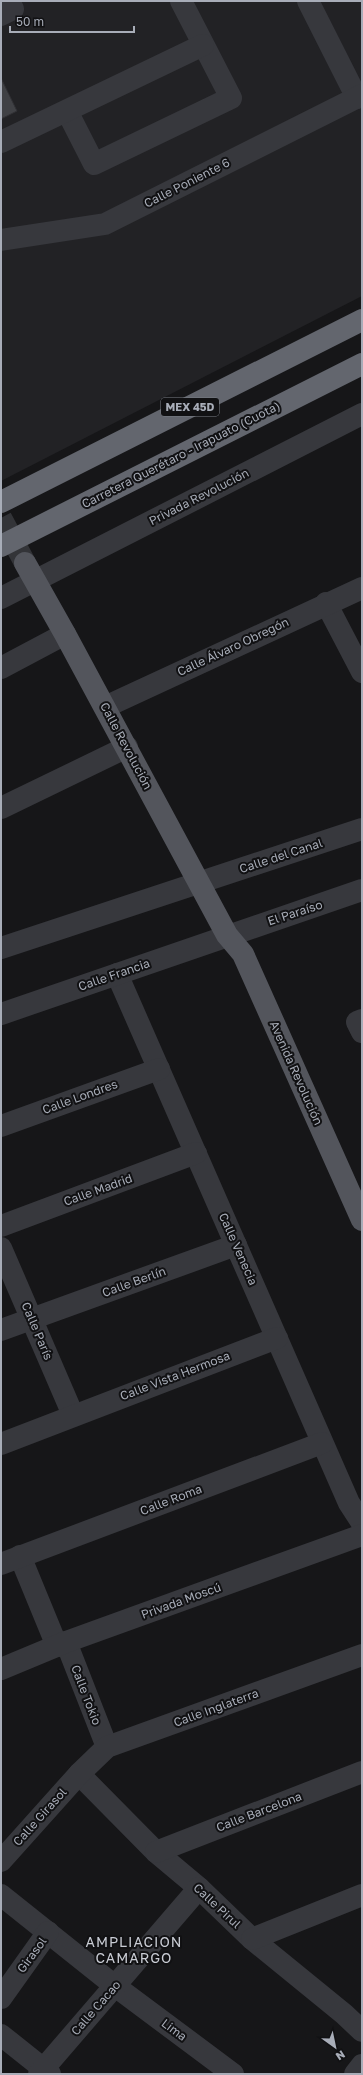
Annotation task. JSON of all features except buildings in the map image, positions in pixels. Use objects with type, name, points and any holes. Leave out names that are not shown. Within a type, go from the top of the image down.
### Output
[{"type":"highway","name":"MEX 45D","points":[[1,502],[362,320]]},
{"type":"highway","name":"Carretera Querétaro - Irapuato (Cuota)","points":[[1,546],[362,364]]},
{"type":"main road","name":"Calle Revolución","points":[[30,572],[105,707],[226,932]]},
{"type":"main road","name":"Avenida Revolución","points":[[226,932],[243,954],[362,1220]]},
{"type":"street","points":[[1,15],[13,10],[8,1]]},
{"type":"street","points":[[67,111],[94,164],[231,98],[181,1]]},
{"type":"street","points":[[308,1],[359,96]]},
{"type":"street","points":[[1,142],[203,45]]},
{"type":"street","name":"Calle Poniente 6","points":[[1,240],[105,224],[359,96]]},
{"type":"street","name":"Privada Revolución","points":[[1,598],[30,572],[362,414]]},
{"type":"street","name":"Calle Álvaro Obregón","points":[[105,707],[326,603],[362,588]]},
{"type":"street","points":[[326,603],[362,672]]},
{"type":"street","points":[[1,668],[65,634]]},
{"type":"street","points":[[1,808],[127,748]]},
{"type":"street","name":"Calle del Canal","points":[[202,887],[362,828]]},
{"type":"street","points":[[1,948],[202,887]]},
{"type":"street","name":"El Paraíso","points":[[226,932],[362,890]]},
{"type":"street","name":"Calle Francia","points":[[1,1014],[117,974],[226,932]]},
{"type":"street","name":"Calle Venecia","points":[[117,974],[322,1443],[355,1499],[362,1523]]},
{"type":"street","name":"Calle Londres","points":[[1,1126],[159,1069]]},
{"type":"street","name":"Calle Madrid","points":[[1,1226],[196,1153]]},
{"type":"street","name":"Calle Berlín","points":[[1,1330],[236,1245]]},
{"type":"street","name":"Calle París","points":[[1,1248],[73,1415]]},
{"type":"street","name":"Calle Vista Hermosa","points":[[1,1444],[73,1415],[277,1338]]},
{"type":"street","name":"Calle Roma","points":[[10,1560],[322,1443]]},
{"type":"street","name":"Privada Moscú","points":[[1,1669],[62,1644],[362,1535]]},
{"type":"street","name":"Calle Tokio","points":[[10,1560],[62,1644],[107,1747]]},
{"type":"street","name":"Calle Inglaterra","points":[[79,1774],[107,1747],[362,1655]]},
{"type":"street","name":"Calle Barcelona","points":[[156,1852],[362,1772]]},
{"type":"street","name":"Calle Pirul","points":[[79,1774],[156,1852],[199,1888],[252,1939],[353,2010],[362,2031]]},
{"type":"street","name":"Calle Girasol","points":[[1,1862],[79,1774]]},
{"type":"street","name":"Calle Cacao","points":[[44,2072],[199,1888]]},
{"type":"street","name":"Lima","points":[[1,1895],[115,1986],[233,2074]]},
{"type":"street","points":[[252,1939],[362,1895]]},
{"type":"street","name":"Girasol","points":[[1,1998],[48,1932]]},
{"type":"street","points":[[1,2036],[44,2072]]},
{"type":"street","points":[[355,2074],[362,2065]]},
{"type":"shaded area","points":[[1,1],[362,1],[362,296],[1,481]]},
{"type":"tunnel","points":[[1,518],[25,563]]},
{"type":"district","name":"AMPLIACION CAMARGO","points":[[134,1950]]}]
